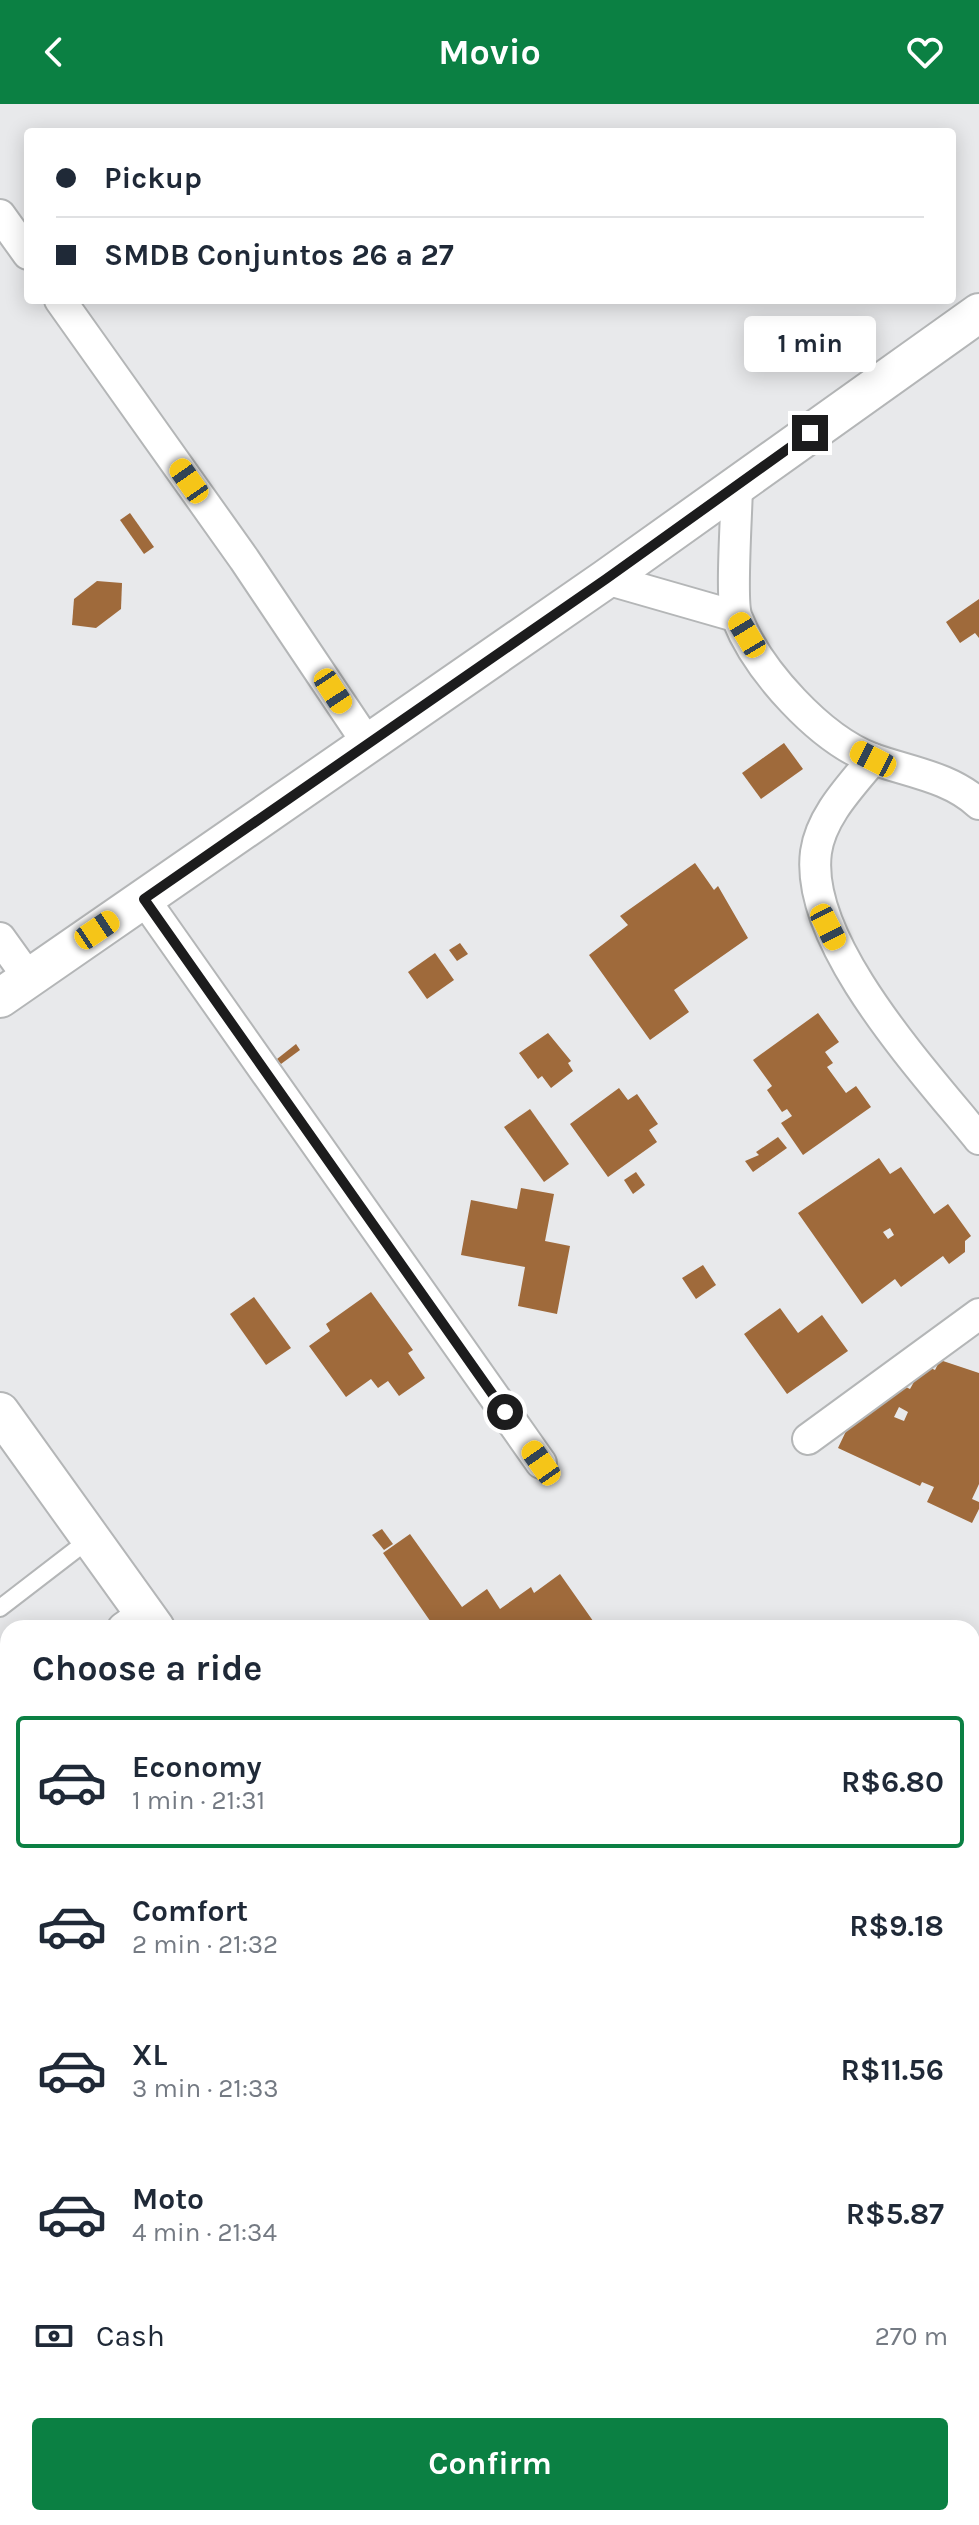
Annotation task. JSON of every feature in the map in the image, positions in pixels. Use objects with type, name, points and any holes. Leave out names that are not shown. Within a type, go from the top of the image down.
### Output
[{"type":"street","points":[[0,215],[24,248]]},
{"type":"street","points":[[63,304],[244,559],[368,744]]},
{"type":"street","points":[[0,938],[14,987],[606,579],[979,313]]},
{"type":"street","points":[[737,484],[735,616],[770,673],[807,717],[873,759],[929,775],[979,804]]},
{"type":"street","points":[[606,579],[735,616]]},
{"type":"street","points":[[873,759],[831,811],[816,851],[817,884],[828,927],[853,975],[979,1139]]},
{"type":"street","points":[[144,899],[541,1463]]},
{"type":"street","points":[[808,1439],[979,1314]]},
{"type":"street","points":[[0,1412],[91,1538],[139,1620]]},
{"type":"lane","points":[[0,1608],[91,1538]]},
{"type":"building","points":[[130,513],[154,547],[144,554],[120,520]]},
{"type":"building","points":[[97,581],[122,583],[121,609],[96,628],[72,625],[74,599]]},
{"type":"building","points":[[979,599],[979,638],[975,633],[960,643],[946,622]]},
{"type":"building","points":[[784,743],[803,769],[761,799],[742,773]]},
{"type":"building","points":[[695,863],[714,890],[718,886],[748,938],[674,990],[689,1012],[650,1040],[589,955],[628,925],[620,916]]},
{"type":"building","points":[[460,943],[468,954],[457,961],[449,950]]},
{"type":"building","points":[[435,953],[454,980],[427,999],[408,972]]},
{"type":"building","points":[[818,1013],[839,1042],[825,1052],[833,1063],[827,1067],[846,1093],[856,1086],[871,1107],[803,1155],[781,1123],[792,1116],[787,1109],[782,1112],[767,1090],[772,1086],[753,1060]]},
{"type":"building","points":[[548,1033],[571,1061],[568,1063],[573,1071],[551,1088],[542,1076],[538,1079],[519,1053]]},
{"type":"building","points":[[296,1044],[300,1050],[281,1064],[277,1059]]},
{"type":"building","points":[[619,1088],[628,1100],[637,1094],[658,1124],[649,1130],[657,1142],[608,1177],[570,1124]]},
{"type":"building","points":[[530,1109],[569,1164],[544,1182],[504,1127]]},
{"type":"building","points":[[778,1137],[787,1148],[753,1172],[745,1161],[759,1155],[756,1152]]},
{"type":"building","points":[[879,1158],[890,1174],[901,1167],[934,1214],[948,1204],[971,1236],[965,1241],[965,1252],[949,1264],[943,1256],[901,1287],[895,1279],[862,1304],[798,1213]],"holes":[[[890,1228],[894,1235],[888,1239],[883,1232]]]},
{"type":"building","points":[[636,1172],[645,1185],[633,1194],[624,1180]]},
{"type":"building","points":[[521,1188],[554,1194],[545,1241],[570,1246],[557,1314],[518,1306],[525,1267],[461,1255],[471,1200],[517,1209]]},
{"type":"building","points":[[703,1265],[716,1285],[696,1299],[682,1278]]},
{"type":"building","points":[[371,1292],[413,1350],[408,1353],[425,1378],[399,1396],[388,1381],[378,1388],[371,1379],[346,1397],[309,1346],[330,1331],[326,1324]]},
{"type":"building","points":[[254,1297],[291,1348],[266,1365],[230,1314]]},
{"type":"building","points":[[780,1308],[798,1333],[822,1315],[848,1351],[787,1394],[744,1334]]},
{"type":"building","points":[[909,1358],[935,1370],[940,1360],[979,1373],[979,1484],[972,1499],[979,1502],[979,1509],[972,1523],[927,1502],[934,1487],[922,1482],[920,1486],[838,1448],[858,1406],[896,1382],[910,1389],[915,1380],[901,1374]],"holes":[[[899,1407],[908,1412],[904,1421],[894,1417]]]},
{"type":"building","points":[[382,1529],[393,1544],[384,1550],[372,1535]]},
{"type":"building","points":[[410,1534],[462,1607],[487,1589],[500,1609],[531,1587],[534,1593],[560,1574],[592,1620],[429,1620],[383,1553]]},
{"type":"route","points":[[505,1412],[144,899],[606,579],[810,433]]}]
